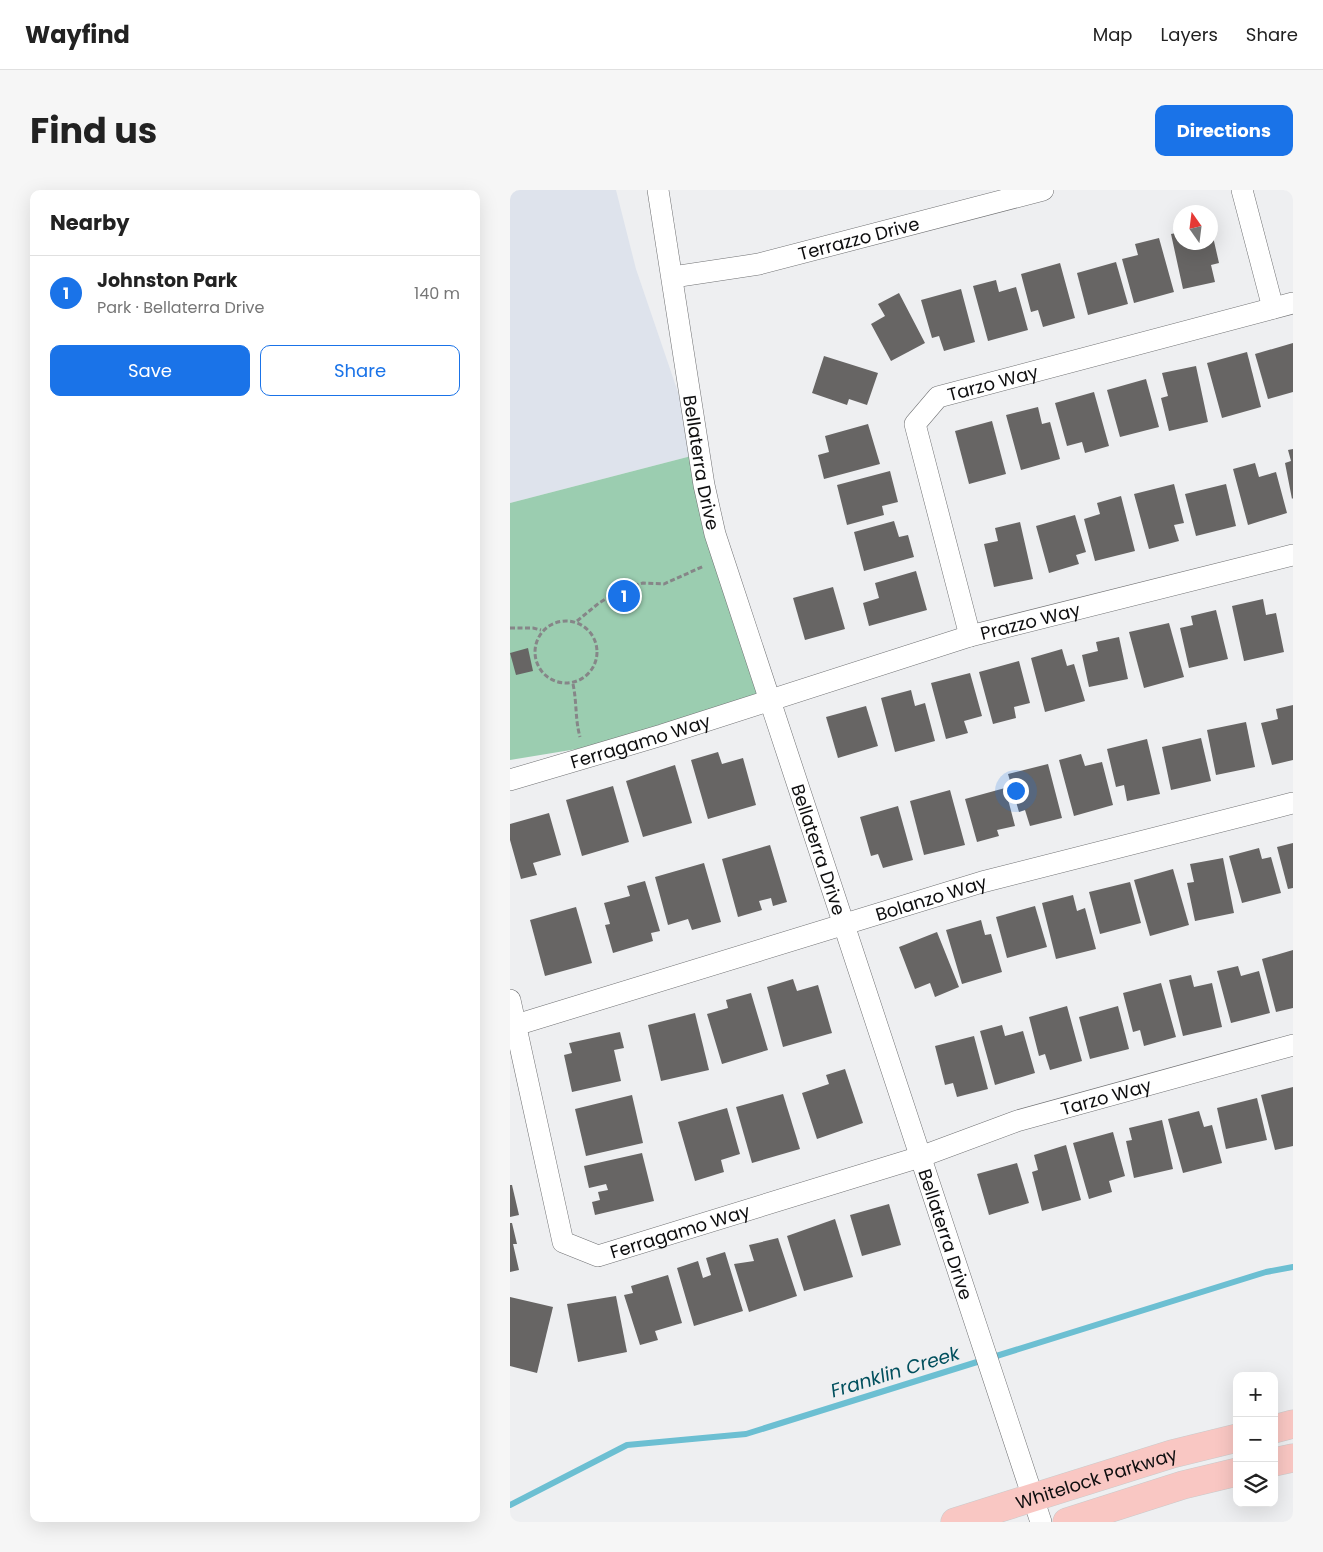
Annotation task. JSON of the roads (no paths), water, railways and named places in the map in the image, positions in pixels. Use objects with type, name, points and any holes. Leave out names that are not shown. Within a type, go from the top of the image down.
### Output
[{"type":"main road","points":[[1278,1428],[1293,1424]]},
{"type":"main road","name":"Whitelock Parkway","points":[[955,1522],[1036,1510],[1172,1454],[1233,1439]]},
{"type":"main road","points":[[1278,1461],[1293,1458]]},
{"type":"main road","name":"Whitelock Parkway","points":[[1066,1522],[1183,1485],[1233,1473]]},
{"type":"street","name":"Bellaterra Drive","points":[[658,190],[704,485],[723,560],[846,925],[1036,1510]]},
{"type":"street","name":"Terrazzo Drive","points":[[673,277],[759,264],[1043,190]]},
{"type":"street","points":[[1242,190],[1283,306]]},
{"type":"street","name":"Tarzo Way","points":[[970,636],[915,424],[938,397],[1283,306]]},
{"type":"street","name":"Prazzo Way","points":[[769,699],[970,636],[1293,556]]},
{"type":"street","name":"Ferragamo Way","points":[[510,780],[585,756],[662,735],[769,699]]},
{"type":"street","name":"Bolanzo Way","points":[[516,1025],[982,882],[1293,803]]},
{"type":"street","name":"Ferragamo Way","points":[[510,1000],[563,1242],[598,1256],[920,1157]]},
{"type":"street","name":"Tarzo Way","points":[[920,1157],[1017,1120],[1293,1046]]},
{"type":"waterway","name":"Franklin Creek","points":[[510,1505],[627,1445],[746,1434],[1266,1272],[1293,1267]]},
{"type":"place","name":"Johnston Park","points":[[624,596]]}]
